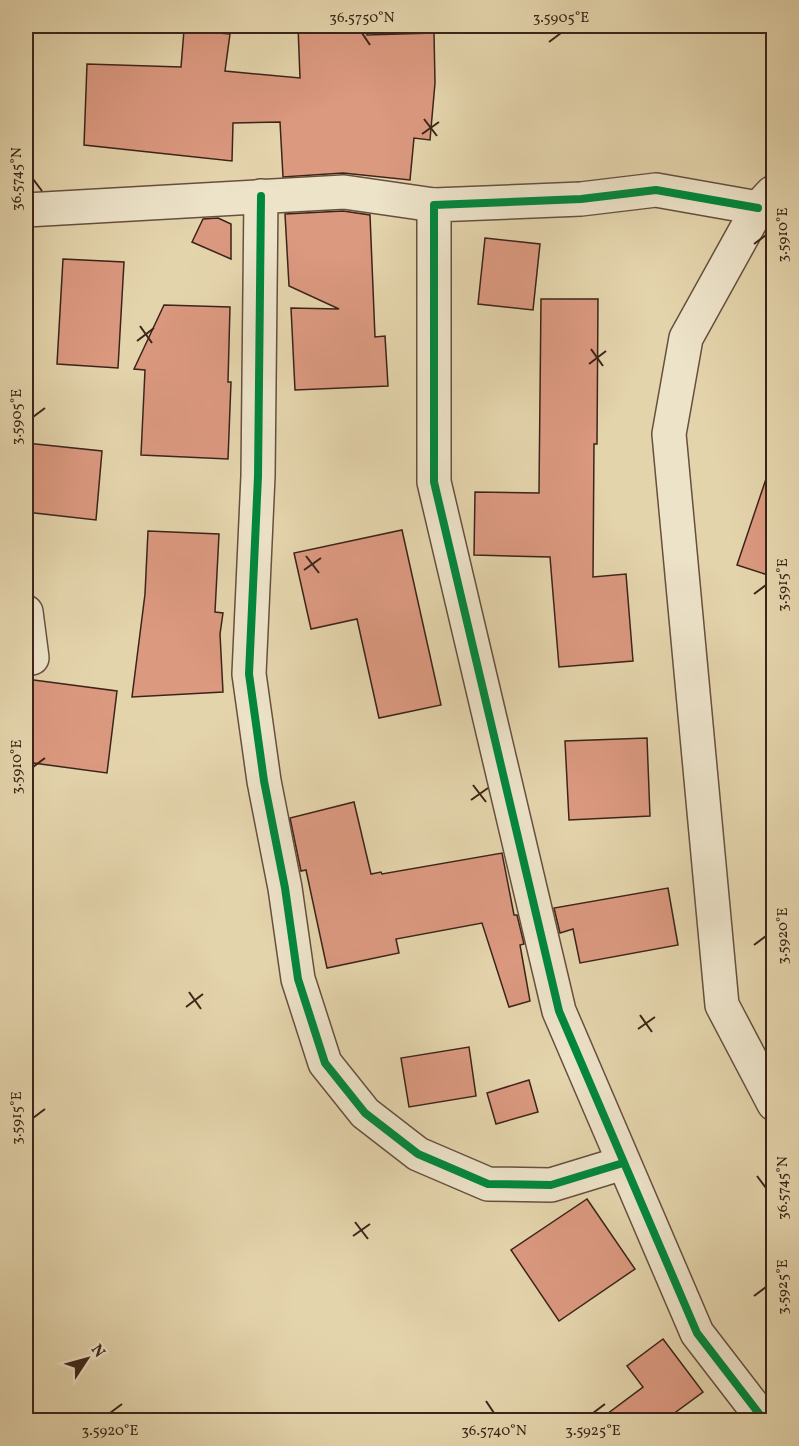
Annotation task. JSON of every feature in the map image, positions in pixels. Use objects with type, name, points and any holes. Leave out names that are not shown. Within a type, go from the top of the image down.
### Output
[{"type":"street","points":[[26,210],[344,192],[434,205],[581,199],[656,190],[766,200],[686,338],[669,434],[722,1005],[774,1104]]},
{"type":"street","points":[[261,196],[258,476],[249,674],[264,782],[285,888],[298,979],[325,1063],[365,1113],[418,1154],[488,1184],[551,1185],[623,1163]]},
{"type":"street","points":[[434,205],[434,482],[559,1011],[697,1333],[764,1420]]},
{"type":"street","points":[[26,612],[32,658]]},
{"type":"building","points":[[298,26],[366,26],[367,35],[434,33],[435,83],[430,140],[414,138],[410,180],[343,173],[283,177],[280,122],[233,123],[232,161],[84,145],[87,64],[181,67],[184,30],[230,34],[225,71],[300,78]]},
{"type":"building","points":[[343,211],[370,215],[375,337],[385,336],[388,386],[295,390],[291,308],[339,309],[289,286],[285,214]]},
{"type":"building","points":[[218,218],[231,224],[231,259],[192,242],[203,219]]},
{"type":"building","points":[[485,238],[540,244],[533,310],[478,304]]},
{"type":"building","points":[[63,259],[124,262],[118,368],[57,364]]},
{"type":"building","points":[[541,299],[598,299],[593,577],[626,574],[633,661],[559,667],[550,557],[474,555],[475,492],[539,493]]},
{"type":"building","points":[[164,305],[230,307],[228,382],[231,382],[228,459],[141,455],[145,370],[134,369]]},
{"type":"building","points":[[26,443],[102,451],[96,520],[26,512]]},
{"type":"building","points":[[768,473],[774,474],[774,577],[737,565]]},
{"type":"building","points":[[402,530],[441,705],[379,718],[357,619],[311,629],[294,553]]},
{"type":"building","points":[[148,531],[219,534],[215,612],[223,613],[220,634],[223,692],[132,697],[145,594]]},
{"type":"building","points":[[26,679],[117,691],[107,773],[26,762]]},
{"type":"building","points":[[647,738],[650,816],[569,820],[565,741]]},
{"type":"building","points":[[354,802],[371,874],[502,853],[514,915],[517,915],[524,944],[520,945],[530,1001],[509,1007],[482,923],[396,939],[399,953],[327,968],[306,870],[301,871],[290,818]]},
{"type":"building","points":[[668,888],[678,945],[580,963],[573,929],[560,933],[554,908]]},
{"type":"building","points":[[469,1047],[476,1096],[409,1107],[401,1058]]},
{"type":"building","points":[[529,1080],[538,1112],[496,1124],[487,1093]]},
{"type":"building","points":[[587,1199],[635,1269],[559,1321],[511,1250]]},
{"type":"building","points":[[663,1339],[703,1392],[665,1420],[599,1420],[643,1387],[627,1366]]},
{"type":"cycle path","points":[[758,208],[656,190],[581,199],[434,205],[434,482],[559,1011],[697,1333],[764,1420]]},
{"type":"cycle path","points":[[261,196],[258,476],[249,674],[264,781],[285,888],[298,979],[325,1063],[365,1113],[418,1154],[488,1184],[551,1185],[623,1163]]}]
